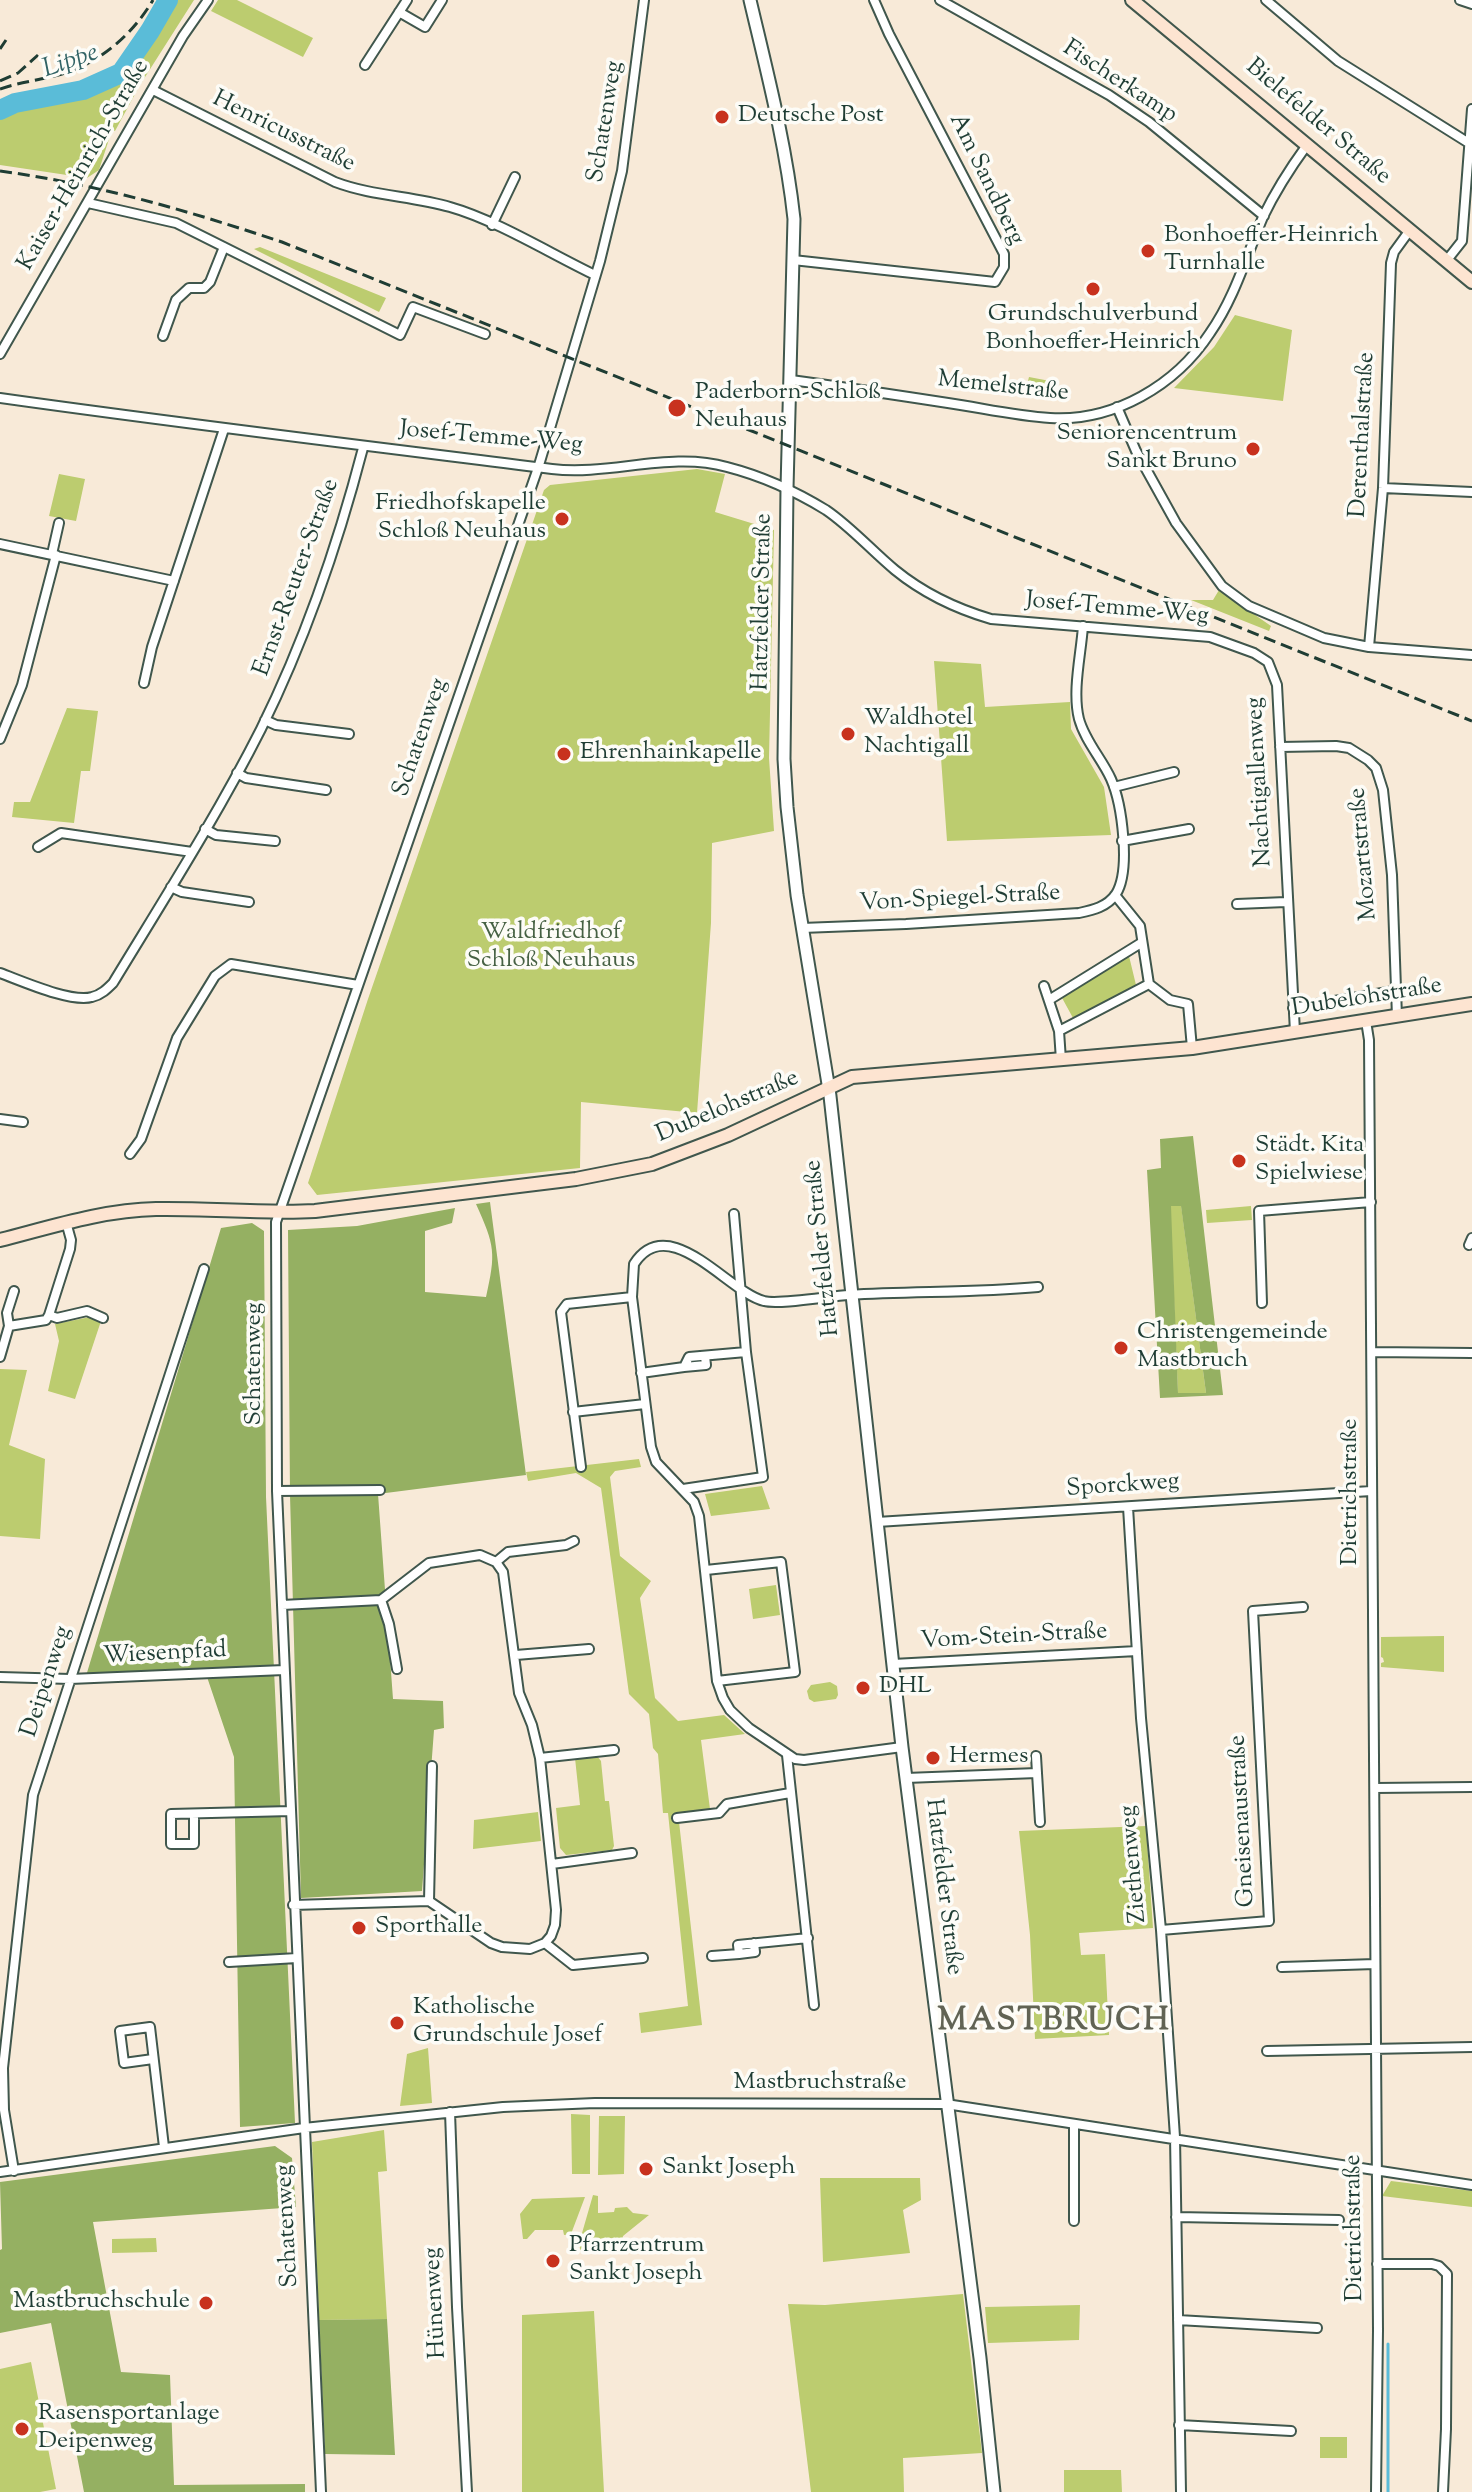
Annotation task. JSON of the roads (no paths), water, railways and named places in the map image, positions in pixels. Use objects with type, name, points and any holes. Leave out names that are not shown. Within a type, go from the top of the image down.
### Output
[{"type":"main road","name":"Bielefelder Straße","points":[[1132,0],[1472,282]]},
{"type":"main road","name":"Dubelohstraße","points":[[0,1240],[66,1222],[115,1213],[154,1209],[280,1213],[580,1179],[659,1161],[704,1145],[862,1075],[1192,1048],[1472,1004]]},
{"type":"street","name":"Kaiser-Heinrich-Straße","points":[[0,354],[208,0]]},
{"type":"street","points":[[365,65],[407,0]]},
{"type":"street","points":[[399,12],[425,27],[442,0]]},
{"type":"street","name":"Schatenweg","points":[[321,2492],[277,1491],[275,1227],[539,465],[622,171],[644,0]]},
{"type":"street","name":"Hatzfelder Straße","points":[[750,0],[791,189],[794,219],[784,759],[792,862],[829,1089],[902,1747],[980,2358],[994,2492]]},
{"type":"street","name":"Am Sandberg","points":[[793,260],[995,282],[1004,267],[1004,254],[874,0]]},
{"type":"street","name":"Fischerkamp","points":[[940,0],[1109,95],[1149,122],[1264,216]]},
{"type":"street","points":[[1266,0],[1338,61],[1471,145]]},
{"type":"street","points":[[1460,0],[1472,4]]},
{"type":"street","name":"Henricusstraße","points":[[153,90],[335,182],[365,192],[407,197],[467,212],[595,275]]},
{"type":"street","points":[[1447,260],[1468,228],[1472,109]]},
{"type":"street","name":"Memelstraße","points":[[791,380],[1052,418],[1082,415],[1139,399],[1168,379],[1199,349],[1240,279],[1264,216],[1307,145]]},
{"type":"street","points":[[492,225],[515,177]]},
{"type":"street","points":[[88,203],[176,223],[400,335],[413,307],[485,334]]},
{"type":"street","name":"Derenthalstraße","points":[[1369,647],[1383,488],[1391,263],[1394,252],[1410,230]]},
{"type":"street","points":[[163,336],[176,300],[189,288],[204,288],[210,282],[224,247]]},
{"type":"street","name":"Josef-Temme-Weg","points":[[0,398],[363,448],[539,465],[552,469],[697,462],[724,466],[787,488],[828,512],[897,571],[944,600],[991,619],[1210,637],[1254,653],[1268,662]]},
{"type":"street","points":[[1117,407],[1165,505],[1222,586],[1249,606],[1309,633],[1369,647],[1472,655]]},
{"type":"street","points":[[144,683],[152,647],[224,429]]},
{"type":"street","name":"Ernst-Reuter-Straße","points":[[0,973],[76,998],[91,997],[113,983],[192,852],[265,720],[343,524],[363,448]]},
{"type":"street","points":[[1383,488],[1472,492]]},
{"type":"street","points":[[0,739],[22,685],[59,523]]},
{"type":"street","points":[[0,544],[174,581]]},
{"type":"street","points":[[1083,626],[1078,717],[1114,787],[1122,841],[1122,878],[1115,895],[1140,926],[1149,984],[1170,1000],[1188,1004],[1192,1048]]},
{"type":"street","name":"Nachtigallenweg","points":[[1268,662],[1277,685],[1295,1032]]},
{"type":"street","points":[[265,720],[276,725],[349,734]]},
{"type":"street","name":"Mozartstraße","points":[[1280,747],[1349,748],[1376,768],[1383,790],[1392,875],[1397,1017]]},
{"type":"street","points":[[1114,787],[1174,772]]},
{"type":"street","points":[[237,773],[246,778],[326,790]]},
{"type":"street","points":[[205,829],[216,835],[275,841]]},
{"type":"street","points":[[1122,841],[1189,829]]},
{"type":"street","points":[[38,847],[61,833],[192,852]]},
{"type":"street","points":[[171,887],[182,892],[249,902]]},
{"type":"street","name":"Von-Spiegel-Straße","points":[[802,928],[1079,913],[1099,909],[1115,895]]},
{"type":"street","name":"Nachtigallenweg","points":[[1237,904],[1286,902]]},
{"type":"street","points":[[1049,1000],[1141,943]]},
{"type":"street","points":[[130,1154],[141,1139],[177,1038],[215,976],[224,968],[231,964],[358,985]]},
{"type":"street","points":[[1059,1031],[1149,984]]},
{"type":"street","points":[[1044,986],[1059,1031],[1061,1060]]},
{"type":"street","points":[[1293,1008],[1394,991]]},
{"type":"street","name":"Dietrichstraße","points":[[1366,1021],[1369,1040],[1371,1202],[1375,1788],[1376,2492]]},
{"type":"street","points":[[0,1119],[23,1122]]},
{"type":"street","points":[[1262,1303],[1259,1211],[1371,1202]]},
{"type":"street","points":[[683,1489],[763,1477],[746,1352],[734,1214]]},
{"type":"street","points":[[9,1326],[46,1320],[49,1315],[70,1249],[66,1222]]},
{"type":"street","points":[[902,1747],[804,1760],[787,1755],[730,1710],[717,1681],[699,1516],[694,1502],[656,1462],[651,1447],[632,1297],[634,1264],[647,1250],[670,1247],[700,1258],[741,1291],[765,1302],[1038,1287]]},
{"type":"street","name":"Deipenweg","points":[[14,2171],[4,2110],[3,2068],[33,1795],[204,1269]]},
{"type":"street","points":[[0,1357],[14,1291]]},
{"type":"street","points":[[581,1467],[561,1312],[567,1304],[632,1297]]},
{"type":"street","points":[[49,1315],[57,1318],[87,1311],[103,1318]]},
{"type":"street","points":[[641,1373],[684,1367],[689,1357],[746,1352]]},
{"type":"street","points":[[1372,1352],[1472,1353]]},
{"type":"street","points":[[573,1412],[645,1404]]},
{"type":"street","points":[[277,1491],[380,1490]]},
{"type":"street","name":"Sporckweg","points":[[877,1522],[1371,1491]]},
{"type":"street","name":"Ziethenweg","points":[[1128,1507],[1175,2137],[1181,2492]]},
{"type":"street","points":[[496,1562],[508,1552],[566,1545],[574,1541]]},
{"type":"street","points":[[282,1605],[381,1600],[429,1563],[480,1555],[496,1562],[503,1572],[519,1693],[532,1725],[540,1758],[552,1864],[555,1925],[545,1943],[530,1949],[502,1947],[491,1943],[429,1901],[293,1905]]},
{"type":"street","points":[[706,1570],[781,1562],[795,1672],[717,1681]]},
{"type":"street","points":[[381,1600],[397,1669]]},
{"type":"street","points":[[1241,1611],[1303,1607]]},
{"type":"street","name":"Gneisenaustraße","points":[[1161,1930],[1269,1921],[1253,1611]]},
{"type":"street","points":[[516,1655],[589,1649]]},
{"type":"street","name":"Vom-Stein-Straße","points":[[893,1664],[1137,1651]]},
{"type":"street","name":"Wiesenpfad","points":[[0,1677],[70,1679],[284,1670]]},
{"type":"street","points":[[540,1758],[614,1750]]},
{"type":"street","points":[[787,1755],[814,2005]]},
{"type":"street","points":[[1036,1756],[1040,1822]]},
{"type":"street","points":[[429,1901],[432,1766]]},
{"type":"street","points":[[906,1778],[1037,1773]]},
{"type":"street","points":[[1375,1788],[1472,1787]]},
{"type":"street","points":[[677,1818],[719,1813],[727,1804],[790,1793]]},
{"type":"street","points":[[194,1814],[194,1844],[171,1844],[171,1814],[291,1811]]},
{"type":"street","points":[[552,1864],[632,1853]]},
{"type":"street","points":[[712,1956],[755,1952],[754,1943],[808,1938]]},
{"type":"street","points":[[545,1943],[573,1965],[643,1958]]},
{"type":"street","points":[[229,1962],[297,1958]]},
{"type":"street","points":[[1282,1967],[1375,1964]]},
{"type":"street","points":[[153,2059],[124,2063],[120,2031],[150,2027],[164,2147]]},
{"type":"street","points":[[1267,2051],[1472,2047]]},
{"type":"street","name":"Mastbruchstraße","points":[[0,2172],[304,2128],[450,2112],[595,2103],[946,2104],[1472,2185]]},
{"type":"street","name":"Hünenweg","points":[[450,2112],[467,2492]]},
{"type":"street","points":[[1074,2125],[1074,2221]]},
{"type":"street","points":[[1176,2217],[1339,2220]]},
{"type":"street","points":[[1377,2264],[1432,2264],[1447,2274],[1443,2492]]},
{"type":"street","points":[[1178,2320],[1317,2328]]},
{"type":"street","points":[[1179,2425],[1291,2431]]},
{"type":"waterway","name":"Lippe","points":[[0,110],[15,103],[83,90],[121,73],[168,0]]},
{"type":"waterway","points":[[1388,2344],[1388,2492]]},
{"type":"railway","points":[[0,89],[62,74],[89,63],[114,46],[136,24],[153,0]]},
{"type":"railway","points":[[0,49],[6,40]]},
{"type":"railway","points":[[0,81],[18,73],[38,55]]},
{"type":"railway","points":[[0,171],[72,183],[142,200],[282,242],[1472,721]]},
{"type":"place","name":"Deutsche Post","points":[[722,117]]},
{"type":"place","name":"Bonhoeffer-Heinrich Turnhalle","points":[[1148,251]]},
{"type":"place","name":"Grundschulverbund Bonhoeffer-Heinrich","points":[[1093,289]]},
{"type":"place","name":"Paderborn-Schloß Neuhaus","points":[[677,408]]},
{"type":"place","name":"Seniorencentrum Sankt Bruno","points":[[1253,449]]},
{"type":"place","name":"Friedhofskapelle Schloß Neuhaus","points":[[562,519]]},
{"type":"place","name":"Waldhotel Nachtigall","points":[[848,734]]},
{"type":"place","name":"Ehrenhainkapelle","points":[[564,754]]},
{"type":"place","name":"Städt. Kita Spielwiese","points":[[1239,1161]]},
{"type":"place","name":"Christengemeinde Mastbruch","points":[[1121,1348]]},
{"type":"place","name":"DHL","points":[[863,1688]]},
{"type":"place","name":"Hermes","points":[[933,1758]]},
{"type":"place","name":"Sporthalle","points":[[359,1928]]},
{"type":"place","name":"Katholische Grundschule Josef","points":[[397,2023]]},
{"type":"place","name":"Sankt Joseph","points":[[646,2169]]},
{"type":"place","name":"Pfarrzentrum Sankt Joseph","points":[[553,2261]]},
{"type":"place","name":"Mastbruchschule","points":[[206,2303]]},
{"type":"place","name":"Rasensportanlage Deipenweg","points":[[22,2429]]},
{"type":"district","name":"MASTBRUCH","points":[[1054,2024]]},
{"type":"park label","name":"Waldfriedhof Schloß Neuhaus","points":[[551,948]]}]
